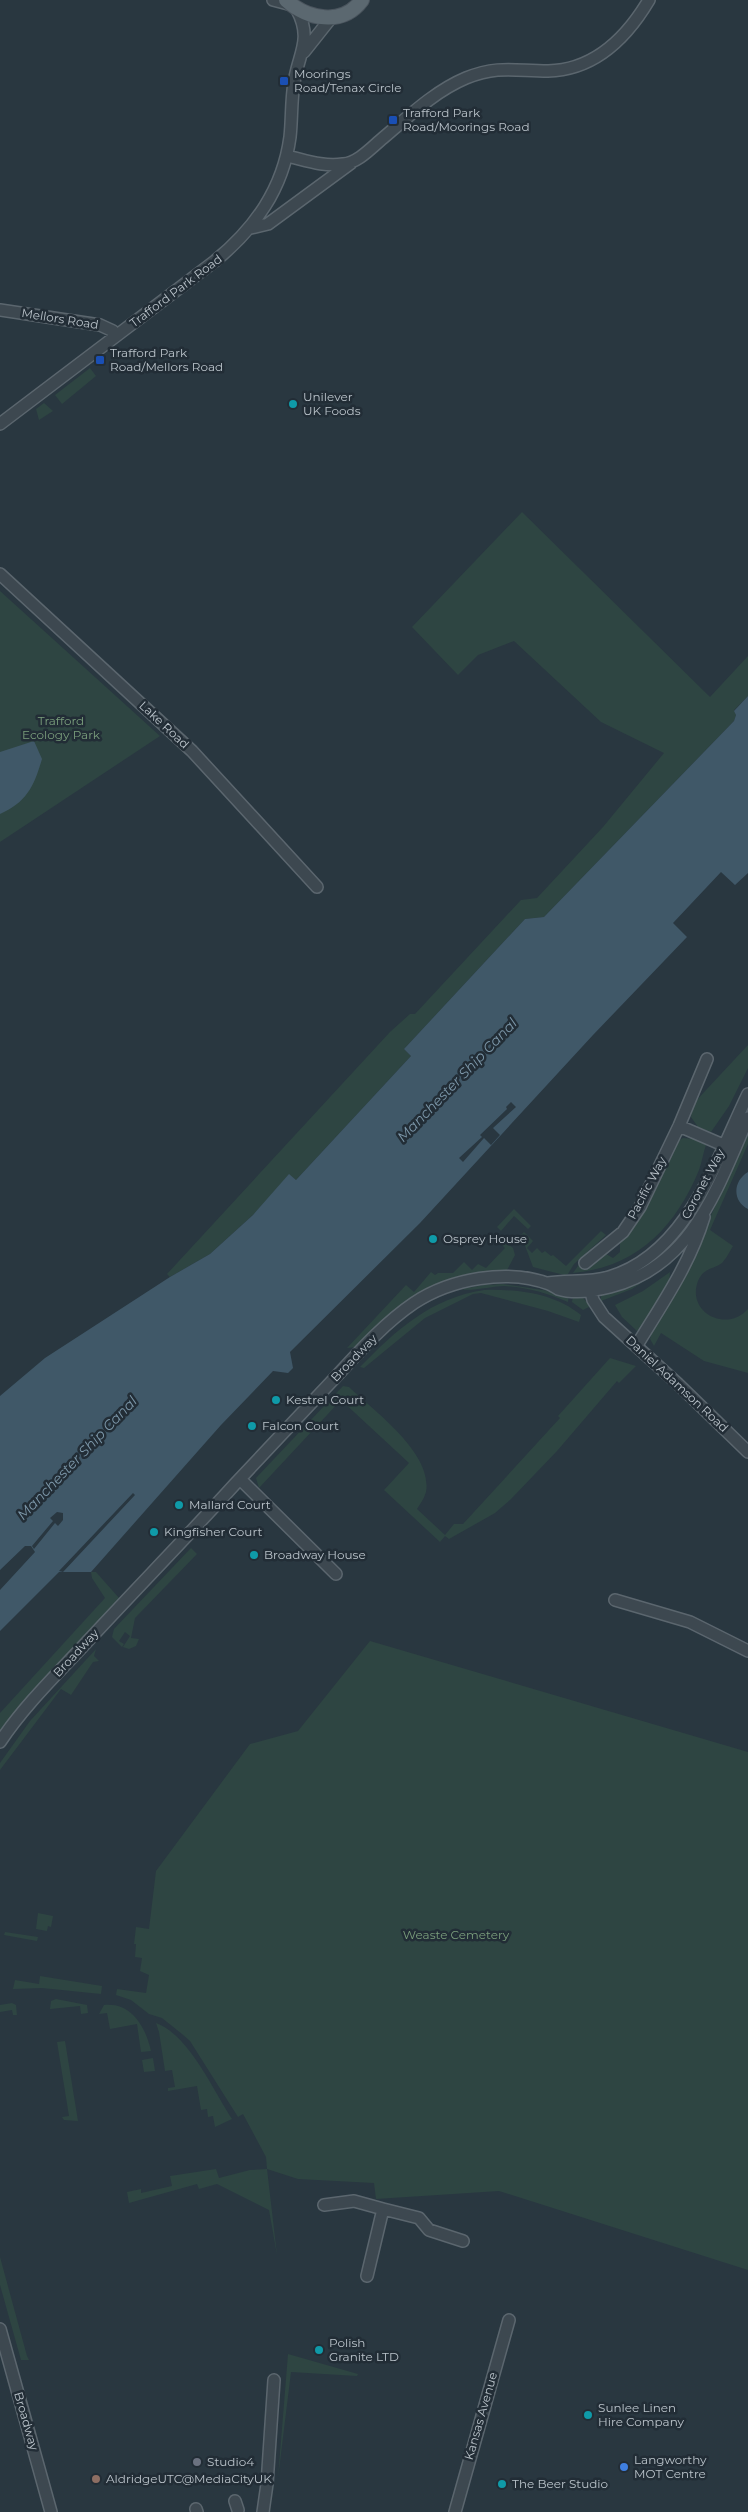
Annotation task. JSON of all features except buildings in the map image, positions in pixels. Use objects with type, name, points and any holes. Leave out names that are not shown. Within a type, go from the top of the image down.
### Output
[{"type":"main road","points":[[292,5],[308,15],[331,18],[346,13],[362,0]]},
{"type":"street","points":[[251,228],[271,198],[287,156],[294,82],[302,55],[305,29],[292,5],[273,0]]},
{"type":"street","name":"Trafford Park Road","points":[[0,424],[215,261],[251,228],[268,224],[353,162],[431,99],[465,79],[498,68],[565,69],[594,59],[612,47],[626,33],[649,0]]},
{"type":"street","points":[[302,55],[331,18]]},
{"type":"street","points":[[287,156],[320,164],[353,162]]},
{"type":"street","name":"Mellors Road","points":[[0,310],[100,325],[113,331],[116,336]]},
{"type":"street","name":"Lake Road","points":[[0,574],[192,751],[317,887]]},
{"type":"street","name":"Pacific Way","points":[[585,1264],[623,1232],[640,1206],[679,1126],[707,1059]]},
{"type":"street","name":"Coronet Way","points":[[548,1283],[559,1289],[636,1279],[667,1260],[706,1210],[748,1094]]},
{"type":"street","name":"Coronet Way","points":[[590,1286],[646,1261],[681,1224],[748,1118]]},
{"type":"street","points":[[679,1126],[728,1148]]},
{"type":"street","points":[[637,1345],[663,1307],[678,1279],[700,1232],[706,1210]]},
{"type":"street","points":[[646,1261],[659,1258],[667,1260],[673,1265],[678,1279]]},
{"type":"street","name":"Broadway","points":[[0,1742],[44,1688],[379,1332],[424,1297],[458,1283],[491,1277],[548,1283]]},
{"type":"street","name":"Daniel Adamson Road","points":[[590,1286],[604,1317],[637,1345],[748,1452]]},
{"type":"street","points":[[240,1479],[336,1574]]},
{"type":"street","points":[[615,1600],[690,1622],[748,1651]]},
{"type":"street","points":[[324,2205],[354,2201],[419,2218],[429,2230],[463,2241]]},
{"type":"street","points":[[368,2276],[383,2209]]},
{"type":"street","name":"Kansas Avenue","points":[[455,2512],[509,2320]]},
{"type":"street","name":"Broadway","points":[[0,2329],[51,2512]]},
{"type":"street","points":[[263,2512],[267,2484],[274,2380]]},
{"type":"green space","points":[[90,368],[96,376],[62,404],[55,395]]},
{"type":"green space","points":[[44,403],[53,411],[39,420],[36,409]]},
{"type":"green space","points":[[522,512],[710,697],[748,656],[748,696],[734,710],[736,715],[734,721],[544,917],[525,919],[404,1049],[411,1056],[296,1180],[289,1175],[253,1215],[210,1254],[170,1277],[167,1274],[390,1032],[410,1014],[415,1014],[521,900],[537,898],[603,827],[664,753],[601,722],[514,641],[478,655],[458,675],[412,627]]},
{"type":"green space","name":"Trafford Ecology Park","points":[[0,591],[160,736],[0,842]]},
{"type":"green space","points":[[748,1045],[748,1068],[729,1106],[711,1132],[698,1127],[691,1117],[693,1104]]},
{"type":"green space","points":[[748,1131],[748,1144],[710,1230],[733,1246],[722,1263],[700,1276],[696,1292],[698,1302],[703,1310],[711,1316],[720,1319],[730,1319],[739,1316],[748,1309],[748,1373],[704,1361],[661,1333],[654,1346],[650,1339],[652,1331],[679,1289]]},
{"type":"green space","points":[[683,1138],[696,1139],[706,1145],[699,1170],[689,1191],[678,1210],[665,1226],[651,1241],[635,1253],[616,1263],[573,1273],[580,1263],[606,1254],[613,1258],[620,1252],[620,1240],[644,1210],[678,1141]]},
{"type":"green space","points":[[514,1209],[531,1226],[528,1229],[514,1216],[501,1231],[497,1227]]},
{"type":"green space","points":[[601,1231],[606,1235],[574,1264],[568,1274],[564,1275],[533,1267],[521,1235],[524,1232],[533,1241],[527,1248],[532,1253],[537,1248],[542,1253],[545,1251],[566,1266]]},
{"type":"green space","points":[[498,1241],[509,1241],[508,1244],[513,1248],[515,1255],[507,1270],[482,1272],[440,1282],[406,1302],[356,1347],[347,1348],[406,1285],[414,1292],[431,1272],[435,1275],[438,1273],[453,1273],[464,1262],[472,1270],[478,1264],[486,1268],[505,1248]]},
{"type":"green space","points":[[661,1267],[662,1269],[632,1289],[601,1301],[601,1293]]},
{"type":"green space","points":[[670,1272],[669,1284],[643,1326],[637,1331],[622,1317],[615,1305],[643,1291]]},
{"type":"green space","points":[[503,1284],[569,1294],[568,1302],[537,1291],[521,1288],[500,1286],[470,1290],[462,1289]]},
{"type":"green space","points":[[484,1290],[510,1290],[547,1297],[581,1315],[579,1322],[548,1311],[481,1293],[473,1294],[425,1318],[364,1368],[360,1367],[401,1328],[431,1308],[447,1300]]},
{"type":"green space","points":[[573,1295],[581,1296],[591,1306],[583,1310],[572,1302]]},
{"type":"green space","points":[[610,1358],[636,1366],[619,1383],[617,1381],[557,1451],[511,1499],[495,1513],[449,1539],[445,1536],[440,1542],[384,1490],[409,1463],[341,1400],[259,1488],[256,1478],[343,1386],[349,1387],[386,1420],[411,1448],[426,1477],[426,1492],[417,1509],[445,1535],[454,1524],[463,1524],[560,1418],[558,1416]]},
{"type":"green space","points":[[191,1548],[197,1554],[135,1618],[131,1638],[139,1639],[136,1646],[129,1649],[123,1647],[130,1636],[125,1632],[119,1641],[124,1644],[122,1647],[112,1637],[114,1629]]},
{"type":"green space","points":[[91,1572],[96,1572],[119,1598],[0,1733],[0,1713],[105,1598],[92,1578]]},
{"type":"green space","name":"Weaste Cemetery","points":[[370,1641],[748,1752],[748,2270],[499,2191],[376,2199],[374,2183],[298,2179],[267,2169],[266,2157],[243,2114],[238,2117],[190,2041],[162,2018],[149,2014],[131,2000],[116,1995],[117,1989],[146,1993],[149,1975],[140,1971],[142,1958],[135,1957],[136,1944],[134,1944],[136,1927],[149,1929],[156,1871],[250,1744],[298,1731]]},
{"type":"green space","points":[[96,1649],[94,1656],[99,1661],[93,1662],[71,1695],[61,1689],[0,1770],[0,1763],[30,1721]]},
{"type":"green space","points":[[38,1913],[53,1916],[51,1927],[48,1926],[47,1931],[36,1929]]},
{"type":"green space","points":[[5,1932],[38,1937],[37,1941],[4,1935]]},
{"type":"green space","points":[[40,1976],[102,1986],[101,1994],[42,1988],[13,1989],[15,1980],[39,1984]]},
{"type":"green space","points":[[56,1999],[87,2005],[88,2013],[81,2014],[80,2006],[50,2009],[51,2001]]},
{"type":"green space","points":[[12,2003],[16,2005],[17,2015],[13,2015],[12,2010],[0,2012],[0,2005]]},
{"type":"green space","points":[[104,2005],[114,2005],[130,2012],[141,2026],[151,2051],[141,2052],[137,2024],[110,2029],[107,2013],[99,2014]]},
{"type":"green space","points":[[156,2023],[168,2029],[190,2051],[232,2119],[215,2127],[213,2116],[208,2117],[207,2109],[201,2110],[197,2086],[168,2091],[168,2088],[175,2087],[172,2070],[165,2071]]},
{"type":"green space","points":[[65,2041],[78,2121],[64,2120],[62,2117],[69,2116],[57,2042]]},
{"type":"green space","points":[[153,2058],[155,2071],[144,2072],[142,2060]]},
{"type":"green space","points":[[216,2169],[219,2178],[250,2170],[267,2169],[277,2255],[269,2210],[217,2184],[199,2189],[197,2184],[129,2203],[127,2192],[141,2189],[141,2193],[172,2186],[170,2176]]},
{"type":"green space","points":[[0,2257],[29,2360],[21,2360],[0,2285]]},
{"type":"green space","points":[[288,2354],[358,2374],[357,2376],[291,2372],[278,2478]]},
{"type":"water","name":"Manchester Ship Canal","points":[[748,696],[748,873],[735,885],[721,872],[673,923],[687,937],[593,1035],[420,1223],[290,1352],[293,1368],[288,1373],[273,1371],[221,1425],[91,1572],[59,1572],[0,1631],[0,1590],[35,1552],[31,1546],[25,1546],[0,1570],[0,1396],[45,1358],[170,1277],[210,1254],[253,1215],[289,1174],[296,1180],[411,1056],[404,1049],[525,919],[544,917],[734,721],[736,715],[734,711]]},
{"type":"water","points":[[34,741],[42,759],[36,777],[23,798],[0,814],[0,752]]},
{"type":"water","points":[[748,1172],[748,1209],[739,1201],[736,1191],[739,1180]]},
{"type":"pier","points":[[511,1102],[516,1107],[493,1128],[500,1135],[491,1145],[484,1138],[463,1162],[459,1158],[482,1137],[480,1135],[507,1109],[506,1107]]},
{"type":"pier","points":[[133,1493],[135,1495],[63,1572],[59,1571]]},
{"type":"pier","points":[[57,1512],[63,1513],[63,1520],[58,1526],[55,1523],[34,1549],[32,1546],[53,1521],[50,1518]]},
{"type":"place","name":"Moorings Road/Tenax Circle","points":[[284,81]]},
{"type":"place","name":"Trafford Park Road/Moorings Road","points":[[393,120]]},
{"type":"place","name":"Trafford Park Road/Mellors Road","points":[[100,360]]},
{"type":"place","name":"Unilever UK Foods","points":[[293,404]]},
{"type":"place","name":"Osprey House","points":[[433,1239]]},
{"type":"place","name":"Kestrel Court","points":[[276,1400]]},
{"type":"place","name":"Falcon Court","points":[[252,1426]]},
{"type":"place","name":"Mallard Court","points":[[179,1505]]},
{"type":"place","name":"Kingfisher Court","points":[[154,1532]]},
{"type":"place","name":"Broadway House","points":[[254,1555]]},
{"type":"place","name":"Polish Granite LTD","points":[[319,2350]]},
{"type":"place","name":"Sunlee Linen Hire Company","points":[[588,2415]]},
{"type":"place","name":"Studio4","points":[[197,2462]]},
{"type":"place","name":"Langworthy MOT Centre","points":[[624,2467]]},
{"type":"place","name":"AldridgeUTC@MediaCityUK","points":[[96,2479]]},
{"type":"place","name":"The Beer Studio","points":[[502,2484]]}]
